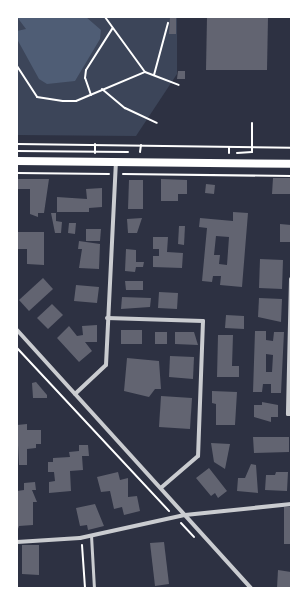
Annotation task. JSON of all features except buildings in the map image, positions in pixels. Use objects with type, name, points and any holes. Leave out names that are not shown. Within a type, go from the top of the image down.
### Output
[{"type":"main road","points":[[17,161],[291,164]]},
{"type":"street","points":[[75,394],[106,365],[107,318],[116,161]]},
{"type":"street","points":[[291,279],[288,414],[291,414]]},
{"type":"street","points":[[107,318],[203,320],[198,456],[162,487]]},
{"type":"street","points":[[17,330],[162,487],[185,515],[251,588]]},
{"type":"street","points":[[17,542],[82,538],[185,515],[291,504]]},
{"type":"lane","points":[[91,536],[94,588]]},
{"type":"path","points":[[105,17],[112,29],[144,72],[179,85]]},
{"type":"path","points":[[154,75],[168,23]]},
{"type":"path","points":[[91,95],[85,78],[86,70],[112,29]]},
{"type":"path","points":[[17,66],[37,97],[76,101],[144,72]]},
{"type":"path","points":[[102,89],[125,108],[157,123]]},
{"type":"path","points":[[237,153],[252,152],[252,123]]},
{"type":"path","points":[[17,144],[141,144],[291,148]]},
{"type":"path","points":[[95,144],[95,152]]},
{"type":"path","points":[[140,152],[141,144]]},
{"type":"path","points":[[229,147],[229,153]]},
{"type":"path","points":[[17,173],[109,174]]},
{"type":"path","points":[[121,174],[291,176]]},
{"type":"path","points":[[17,348],[196,539]]},
{"type":"path","points":[[82,538],[85,588]]},
{"type":"shaded area","points":[[17,17],[177,17],[177,74],[136,136],[17,135]]},
{"type":"shaded area","points":[[17,17],[86,17],[101,30],[100,39],[75,81],[47,84],[39,79],[17,39],[17,31],[26,29]]}]
